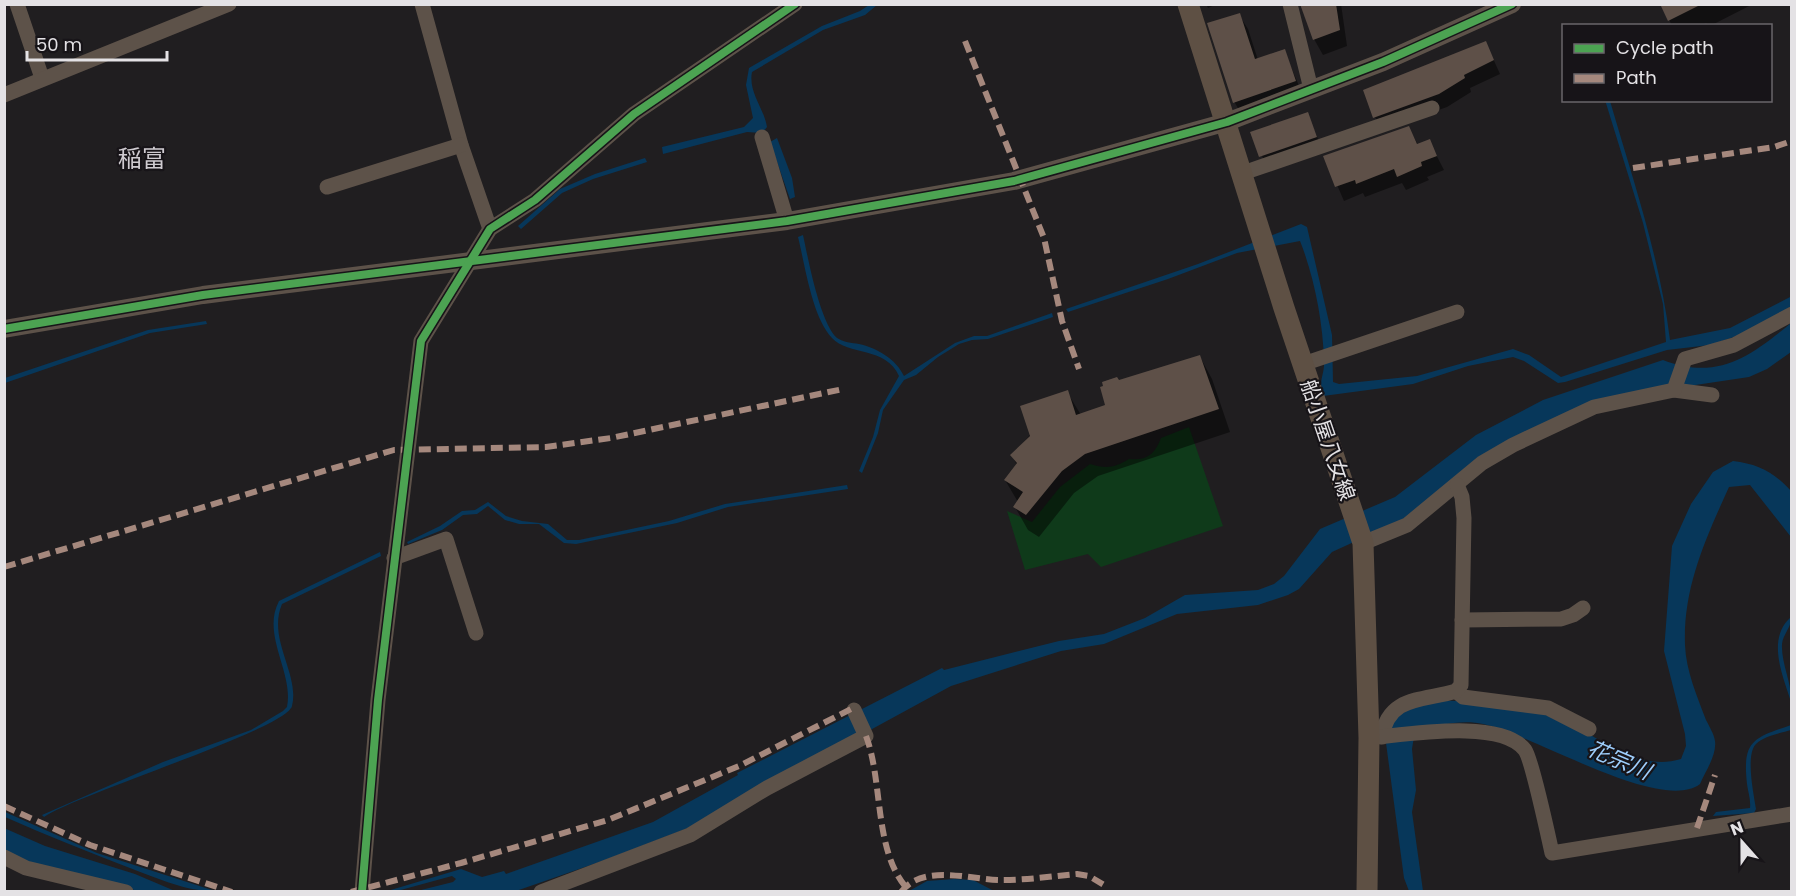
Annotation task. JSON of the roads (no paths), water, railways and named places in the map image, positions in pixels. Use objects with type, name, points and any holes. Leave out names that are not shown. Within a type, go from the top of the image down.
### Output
[{"type":"main road","name":"船小屋八女線","points":[[1188,4],[1264,242],[1310,361],[1362,541],[1375,738],[1367,891]]},
{"type":"street","points":[[17,4],[42,78]]},
{"type":"street","points":[[4,95],[229,4]]},
{"type":"street","points":[[422,4],[461,145],[490,229]]},
{"type":"street","points":[[362,891],[378,700],[421,341],[490,229],[536,200],[634,114],[795,4]]},
{"type":"street","points":[[1290,4],[1311,89]]},
{"type":"street","points":[[4,329],[203,295],[787,220],[1014,181],[1227,122],[1468,26],[1512,4]]},
{"type":"street","points":[[1243,173],[1432,108]]},
{"type":"street","points":[[762,137],[787,220]]},
{"type":"street","points":[[327,187],[461,145]]},
{"type":"street","points":[[1310,361],[1457,312]]},
{"type":"street","points":[[1674,389],[1685,359],[1734,345],[1791,314]]},
{"type":"street","points":[[1362,541],[1407,525],[1482,463],[1513,445],[1594,407],[1674,389],[1712,396]]},
{"type":"street","points":[[1375,738],[1388,716],[1397,707],[1410,701],[1456,691],[1461,685],[1464,518],[1462,497],[1456,485]]},
{"type":"street","points":[[394,558],[446,539],[476,633]]},
{"type":"street","points":[[1462,620],[1560,619],[1573,615],[1583,608]]},
{"type":"street","points":[[1456,691],[1464,697],[1548,708],[1589,729]]},
{"type":"street","points":[[547,890],[690,835],[767,788],[866,736],[854,710]]},
{"type":"street","points":[[1375,738],[1473,730],[1508,736],[1526,751],[1552,853],[1791,818]]},
{"type":"street","points":[[4,856],[26,868],[88,887],[126,891]]},
{"type":"water","points":[[869,5],[877,5],[865,15],[823,30],[752,72],[752,86],[767,127],[762,133],[747,132],[663,154],[662,147],[744,127],[753,118],[746,85],[749,68],[822,26],[860,11]]},
{"type":"water","points":[[1606,102],[1610,102],[1645,219],[1660,279],[1670,340],[1730,328],[1792,296],[1791,308],[1749,332],[1710,345],[1667,350],[1565,382],[1558,383],[1524,361],[1513,357],[1468,366],[1413,384],[1323,396],[1321,385],[1324,360],[1320,315],[1310,269],[1300,241],[1237,253],[1168,279],[1068,312],[1066,309],[1198,264],[1301,224],[1307,227],[1332,335],[1333,382],[1339,384],[1417,376],[1513,349],[1529,355],[1561,377],[1666,342],[1663,304],[1643,223]]},
{"type":"water","points":[[777,138],[792,178],[795,197],[790,199],[770,142]]},
{"type":"water","points":[[645,158],[647,162],[593,179],[562,193],[521,229],[518,226],[560,189],[595,174]]},
{"type":"water","points":[[803,235],[820,305],[831,330],[839,339],[879,351],[896,364],[904,376],[955,343],[974,336],[987,336],[1052,313],[1053,317],[988,339],[959,344],[916,375],[904,380],[883,410],[878,433],[862,473],[859,471],[873,437],[880,410],[899,376],[893,366],[885,360],[839,344],[825,329],[814,304],[807,276],[798,237]]},
{"type":"water","points":[[206,321],[207,324],[150,333],[5,383],[5,378],[148,330]]},
{"type":"water","points":[[1791,323],[1791,352],[1767,369],[1749,377],[1595,400],[1402,520],[1332,552],[1299,589],[1288,595],[1258,605],[1177,614],[1104,644],[1061,651],[951,686],[696,825],[516,891],[417,891],[453,882],[456,879],[452,876],[397,891],[384,892],[461,869],[482,877],[504,871],[506,874],[653,822],[738,775],[737,773],[942,668],[944,670],[1059,641],[1104,634],[1145,618],[1185,595],[1258,590],[1274,584],[1284,576],[1320,529],[1395,497],[1476,435],[1543,400],[1663,360],[1682,366],[1700,368],[1732,362],[1761,346]]},
{"type":"water","name":"花宗川","points":[[1733,461],[1765,470],[1791,491],[1791,537],[1750,485],[1729,487],[1698,563],[1685,624],[1686,655],[1690,674],[1715,741],[1712,758],[1700,784],[1681,790],[1657,789],[1627,781],[1483,724],[1458,723],[1415,730],[1412,749],[1416,790],[1412,812],[1423,891],[1409,891],[1404,878],[1386,743],[1389,722],[1412,706],[1433,701],[1466,701],[1535,710],[1563,720],[1629,755],[1663,762],[1681,759],[1686,746],[1685,734],[1664,651],[1672,546],[1691,504],[1713,472]]},
{"type":"water","points":[[847,485],[848,489],[728,507],[677,523],[576,544],[564,543],[539,524],[519,524],[505,520],[488,506],[477,514],[463,515],[442,530],[408,544],[407,542],[440,526],[462,511],[475,510],[488,502],[506,516],[522,521],[548,524],[567,540],[579,540],[669,521],[725,504]]},
{"type":"water","points":[[380,552],[381,556],[282,604],[278,617],[278,630],[292,681],[293,694],[292,706],[281,716],[256,730],[220,745],[96,793],[44,817],[42,815],[163,762],[251,730],[283,711],[287,707],[288,694],[275,641],[274,627],[274,614],[279,601]]},
{"type":"water","points":[[1791,617],[1782,644],[1791,702],[1781,669],[1778,647],[1783,626]]},
{"type":"water","points":[[1791,725],[1791,730],[1763,739],[1753,749],[1751,766],[1756,809],[1754,813],[1713,816],[1716,812],[1750,808],[1746,769],[1749,749],[1760,738]]},
{"type":"water","points":[[5,812],[97,853],[215,891],[184,887],[164,881],[5,817]]},
{"type":"water","points":[[4,828],[45,846],[135,874],[175,891],[136,891],[126,886],[34,865],[5,851]]},
{"type":"water","points":[[973,880],[994,891],[909,891],[927,881]]},
{"type":"district","name":"稲富","points":[[142,158]]}]
